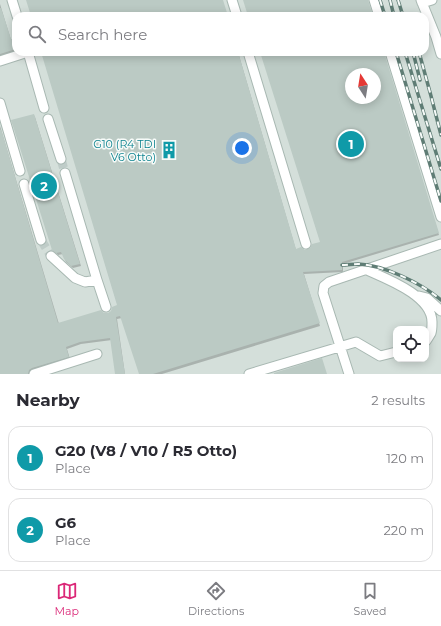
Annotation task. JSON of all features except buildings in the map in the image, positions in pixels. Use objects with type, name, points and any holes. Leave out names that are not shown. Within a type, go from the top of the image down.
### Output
[{"type":"lane","points":[[12,0],[16,12]]},
{"type":"lane","points":[[232,0],[236,12]]},
{"type":"lane","points":[[374,0],[378,12]]},
{"type":"lane","points":[[425,12],[421,2],[432,0]]},
{"type":"lane","points":[[429,21],[441,54]]},
{"type":"lane","points":[[0,61],[16,56]]},
{"type":"lane","points":[[29,56],[44,108]]},
{"type":"lane","points":[[249,56],[306,244]]},
{"type":"lane","points":[[391,56],[441,217]]},
{"type":"lane","points":[[0,103],[20,171]]},
{"type":"lane","points":[[48,119],[61,159]]},
{"type":"lane","points":[[65,173],[106,307]]},
{"type":"lane","points":[[24,184],[41,240]]},
{"type":"lane","points":[[349,374],[323,293],[324,286],[329,282],[441,244]]},
{"type":"lane","points":[[51,256],[75,278],[85,282],[97,280]]},
{"type":"lane","points":[[367,270],[399,285],[425,304],[432,319],[432,332],[429,336]]},
{"type":"lane","points":[[416,296],[427,298],[441,310]]},
{"type":"lane","points":[[249,374],[356,342],[380,356],[393,353]]},
{"type":"lane","points":[[34,374],[97,354]]},
{"type":"shaded area","points":[[0,0],[441,0],[441,374],[0,374]]},
{"type":"tunnel","points":[[61,159],[65,173]]},
{"type":"tunnel","points":[[41,240],[51,256]]},
{"type":"railway","points":[[380,0],[384,12]]},
{"type":"railway","points":[[390,0],[393,12]]},
{"type":"railway","points":[[398,0],[402,12]]},
{"type":"railway","points":[[397,56],[441,201]]},
{"type":"railway","points":[[406,56],[441,169]]},
{"type":"railway","points":[[414,56],[420,80]]},
{"type":"railway","points":[[420,56],[441,135]]},
{"type":"railway","points":[[342,265],[368,265],[390,271],[413,281],[441,300]]},
{"type":"place","name":"G20 (V8 / V10 / R5 Otto)","points":[[351,144]]},
{"type":"place","name":"G10 (R4 TDI V6 Otto)","points":[[169,150]]},
{"type":"place","name":"G6","points":[[44,186]]}]
